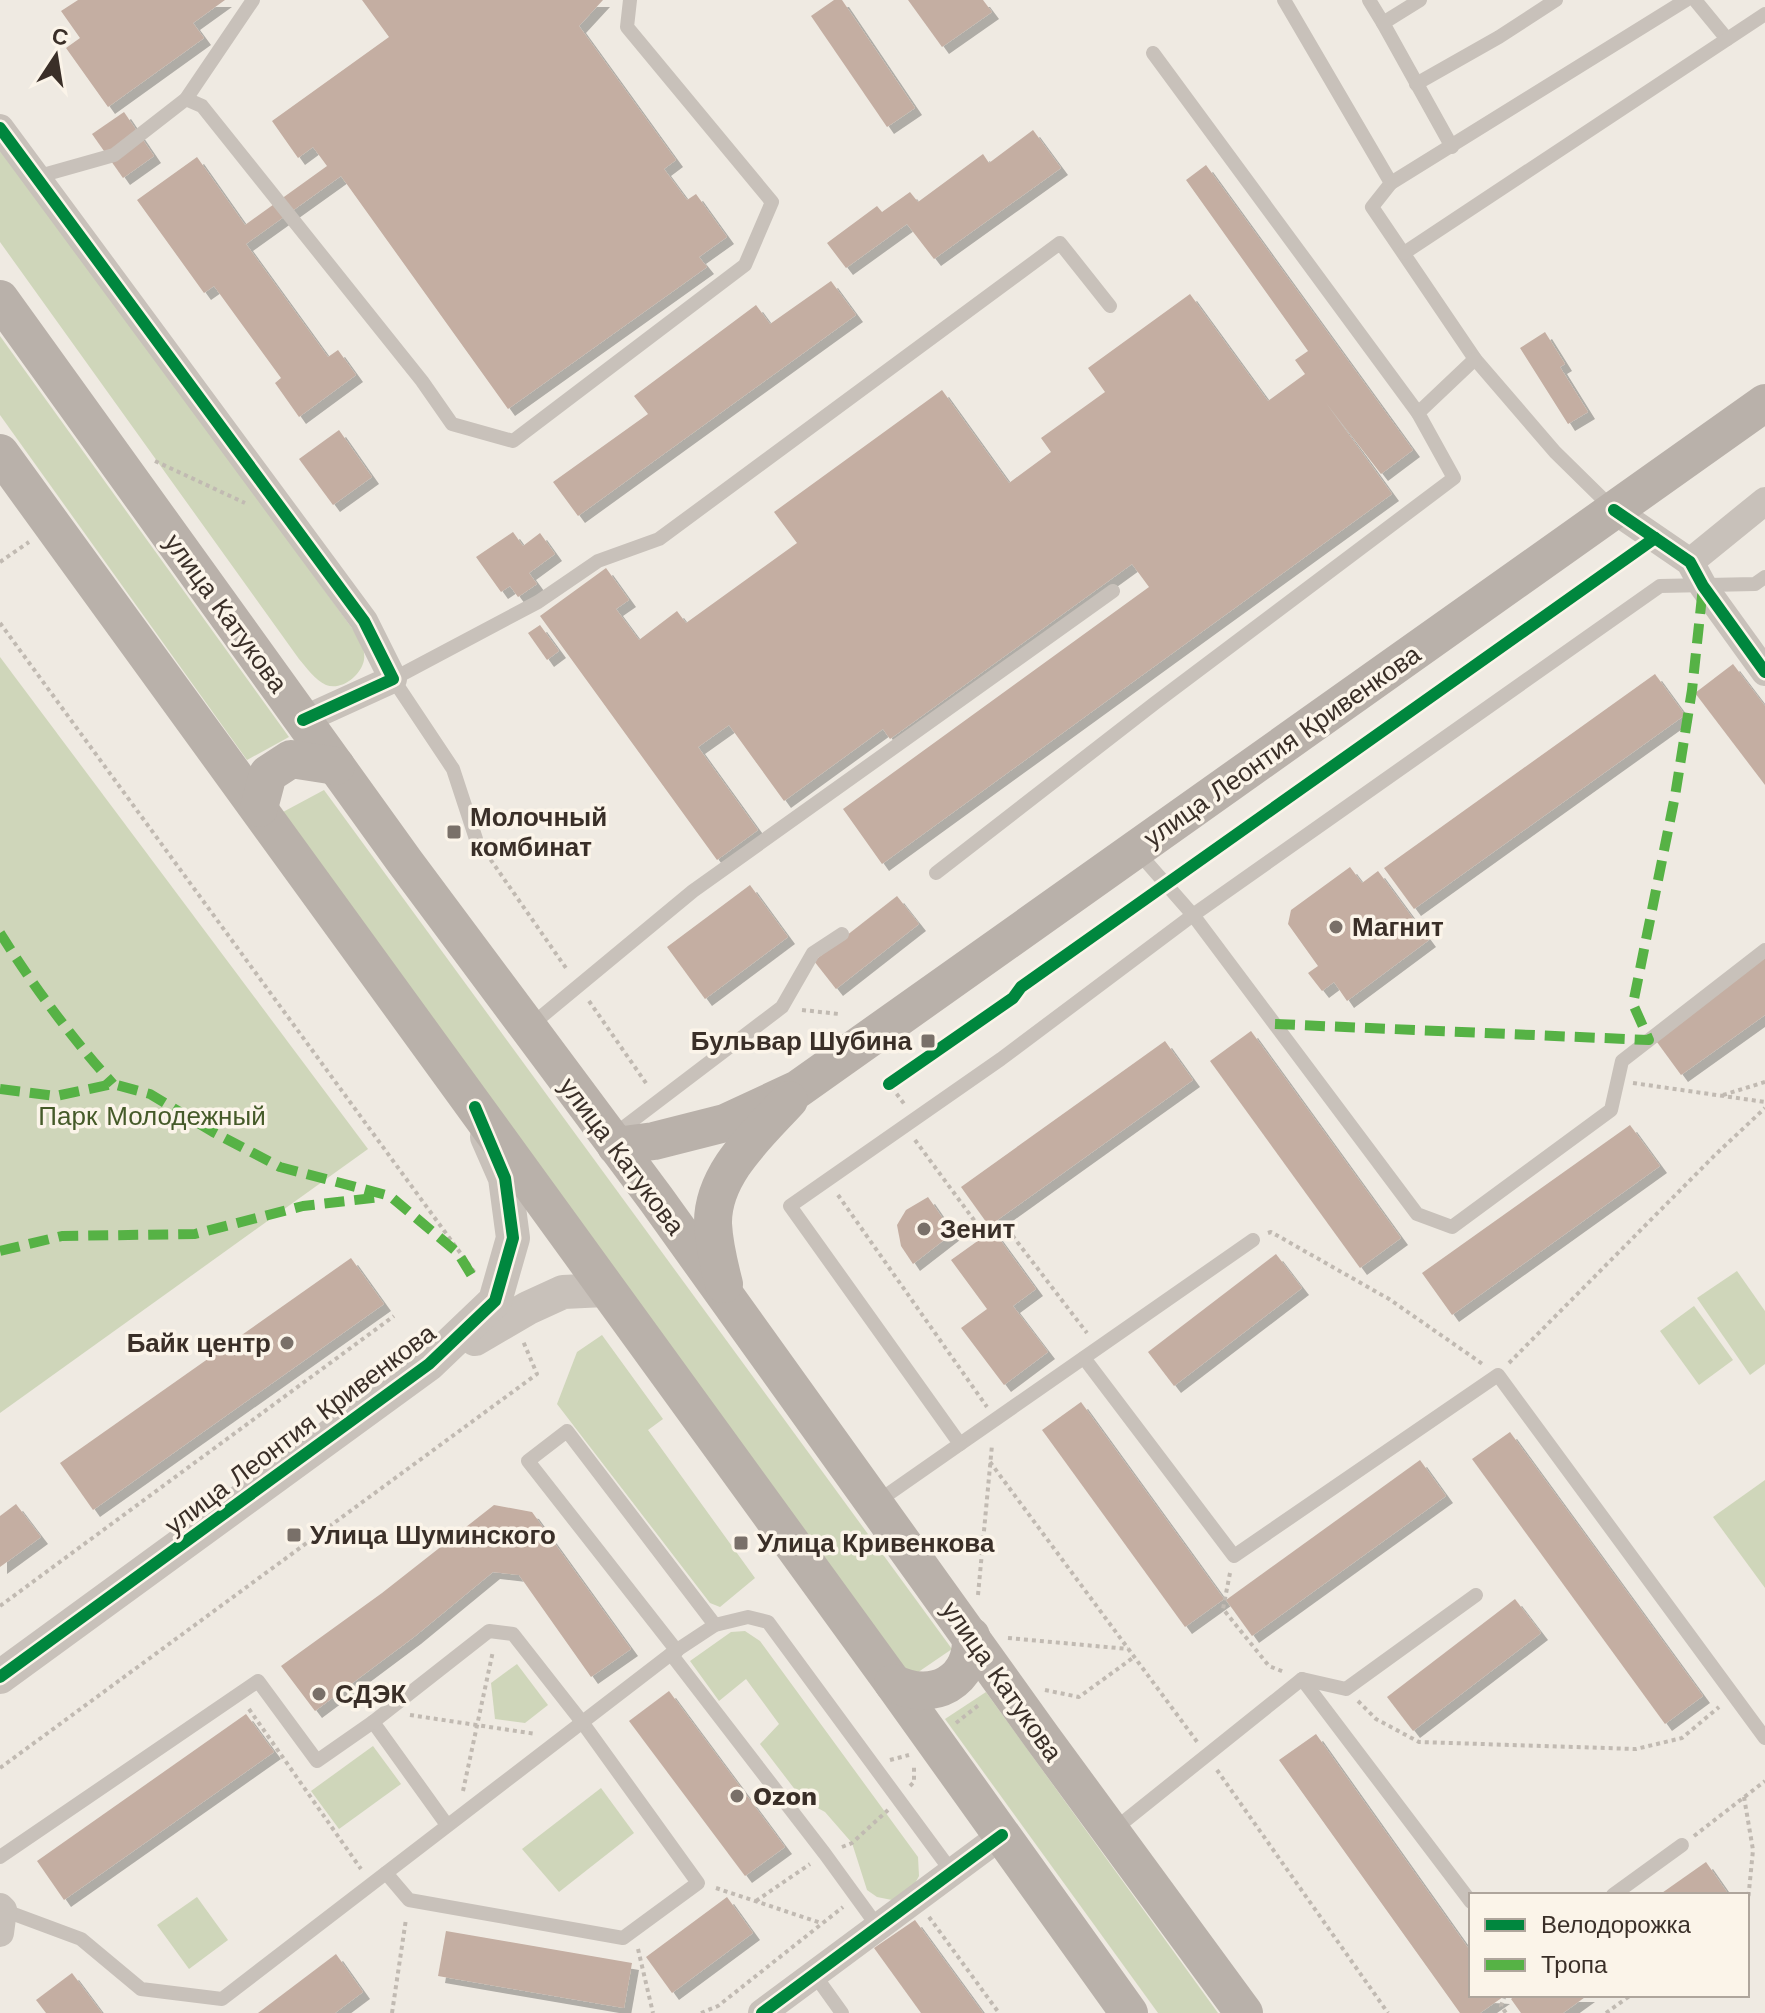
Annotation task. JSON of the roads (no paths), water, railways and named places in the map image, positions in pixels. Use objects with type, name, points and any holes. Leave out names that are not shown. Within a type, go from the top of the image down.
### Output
[{"type":"main road","name":"улица Катукова","points":[[0,299],[874,1504],[984,1622],[1111,1833],[1244,2013]]},
{"type":"main road","name":"улица Леонтия Кривенкова","points":[[798,1089],[1765,403]]},
{"type":"main road","points":[[0,453],[1129,2013]]},
{"type":"main road","points":[[259,808],[268,774],[291,759],[336,766]]},
{"type":"main road","points":[[613,1142],[654,1141],[725,1123],[798,1089]]},
{"type":"main road","points":[[727,1299],[713,1221],[720,1187],[743,1151],[798,1089]]},
{"type":"main road","points":[[893,1683],[922,1691],[941,1688],[958,1678],[984,1622]]},
{"type":"street","points":[[0,128],[364,621],[393,679],[303,720]]},
{"type":"street","points":[[1697,574],[1765,501]]},
{"type":"street","points":[[1614,510],[1697,574],[1765,672]]},
{"type":"street","points":[[475,1107],[505,1178],[513,1238],[504,1309],[563,1292],[605,1290]]},
{"type":"street","name":"улица Леонтия Кривенкова","points":[[0,1677],[504,1309]]},
{"type":"street","points":[[762,2013],[1002,1835]]},
{"type":"lane","points":[[36,177],[114,155],[186,99],[253,0]]},
{"type":"lane","points":[[186,99],[202,106],[412,369],[452,424],[513,441],[745,265],[772,202],[627,27],[630,0]]},
{"type":"lane","points":[[1284,0],[1391,183]]},
{"type":"lane","points":[[1369,0],[1452,147]]},
{"type":"lane","points":[[1383,23],[1420,0]]},
{"type":"lane","points":[[1416,84],[1499,37],[1556,0]]},
{"type":"lane","points":[[1614,510],[1555,452],[1475,359],[1372,207],[1391,183],[1686,0]]},
{"type":"lane","points":[[1695,0],[1727,39]]},
{"type":"lane","points":[[1404,253],[1765,14]]},
{"type":"lane","points":[[936,873],[1454,478],[1418,413],[1153,53]]},
{"type":"lane","points":[[476,839],[453,769],[393,679],[538,602],[598,561],[659,539],[1060,243],[1110,306]]},
{"type":"lane","points":[[1418,413],[1475,359]]},
{"type":"lane","points":[[960,1444],[790,1206],[1001,1059],[1193,915],[1660,586],[1697,574],[1755,584],[1765,577]]},
{"type":"lane","points":[[528,1028],[693,891],[1113,591]]},
{"type":"lane","points":[[1135,850],[1193,915],[1417,1214],[1452,1227],[1611,1110],[1622,1061],[1765,950]]},
{"type":"lane","points":[[613,1142],[782,1007],[813,953],[842,934]]},
{"type":"lane","points":[[874,1504],[1253,1240]]},
{"type":"lane","points":[[1084,1358],[1234,1556],[1498,1375],[1765,1738]]},
{"type":"lane","points":[[715,1625],[567,1431],[528,1461],[878,1927]]},
{"type":"lane","points":[[1302,1679],[1346,1689],[1476,1595]]},
{"type":"lane","points":[[1,1916],[81,1939],[141,1989],[222,1999],[674,1652],[715,1625],[748,1617],[768,1622],[952,1872]]},
{"type":"lane","points":[[0,1857],[258,1681],[317,1761],[373,1722],[489,1631],[513,1634],[582,1722],[698,1883],[623,1938],[409,1900],[386,1873]]},
{"type":"lane","points":[[1111,1833],[1302,1679]]},
{"type":"lane","points":[[1302,1679],[1469,1899]]},
{"type":"lane","points":[[373,1722],[452,1821]]},
{"type":"lane","points":[[1616,1893],[1682,1845]]},
{"type":"lane","points":[[814,1974],[842,2013]]},
{"type":"place","name":"Молочный комбинат","points":[[454,832]]},
{"type":"place","name":"Магнит","points":[[1336,927]]},
{"type":"place","name":"Бульвар Шубина","points":[[928,1041]]},
{"type":"place","name":"Зенит","points":[[924,1229]]},
{"type":"place","name":"Байк центр","points":[[287,1343]]},
{"type":"place","name":"Улица Шуминского","points":[[294,1535]]},
{"type":"place","name":"Улица Кривенкова","points":[[741,1543]]},
{"type":"place","name":"СДЭК","points":[[319,1694]]},
{"type":"place","name":"Ozon","points":[[737,1796]]},
{"type":"park label","name":"Парк Молодежный","points":[[152,1116]]}]
